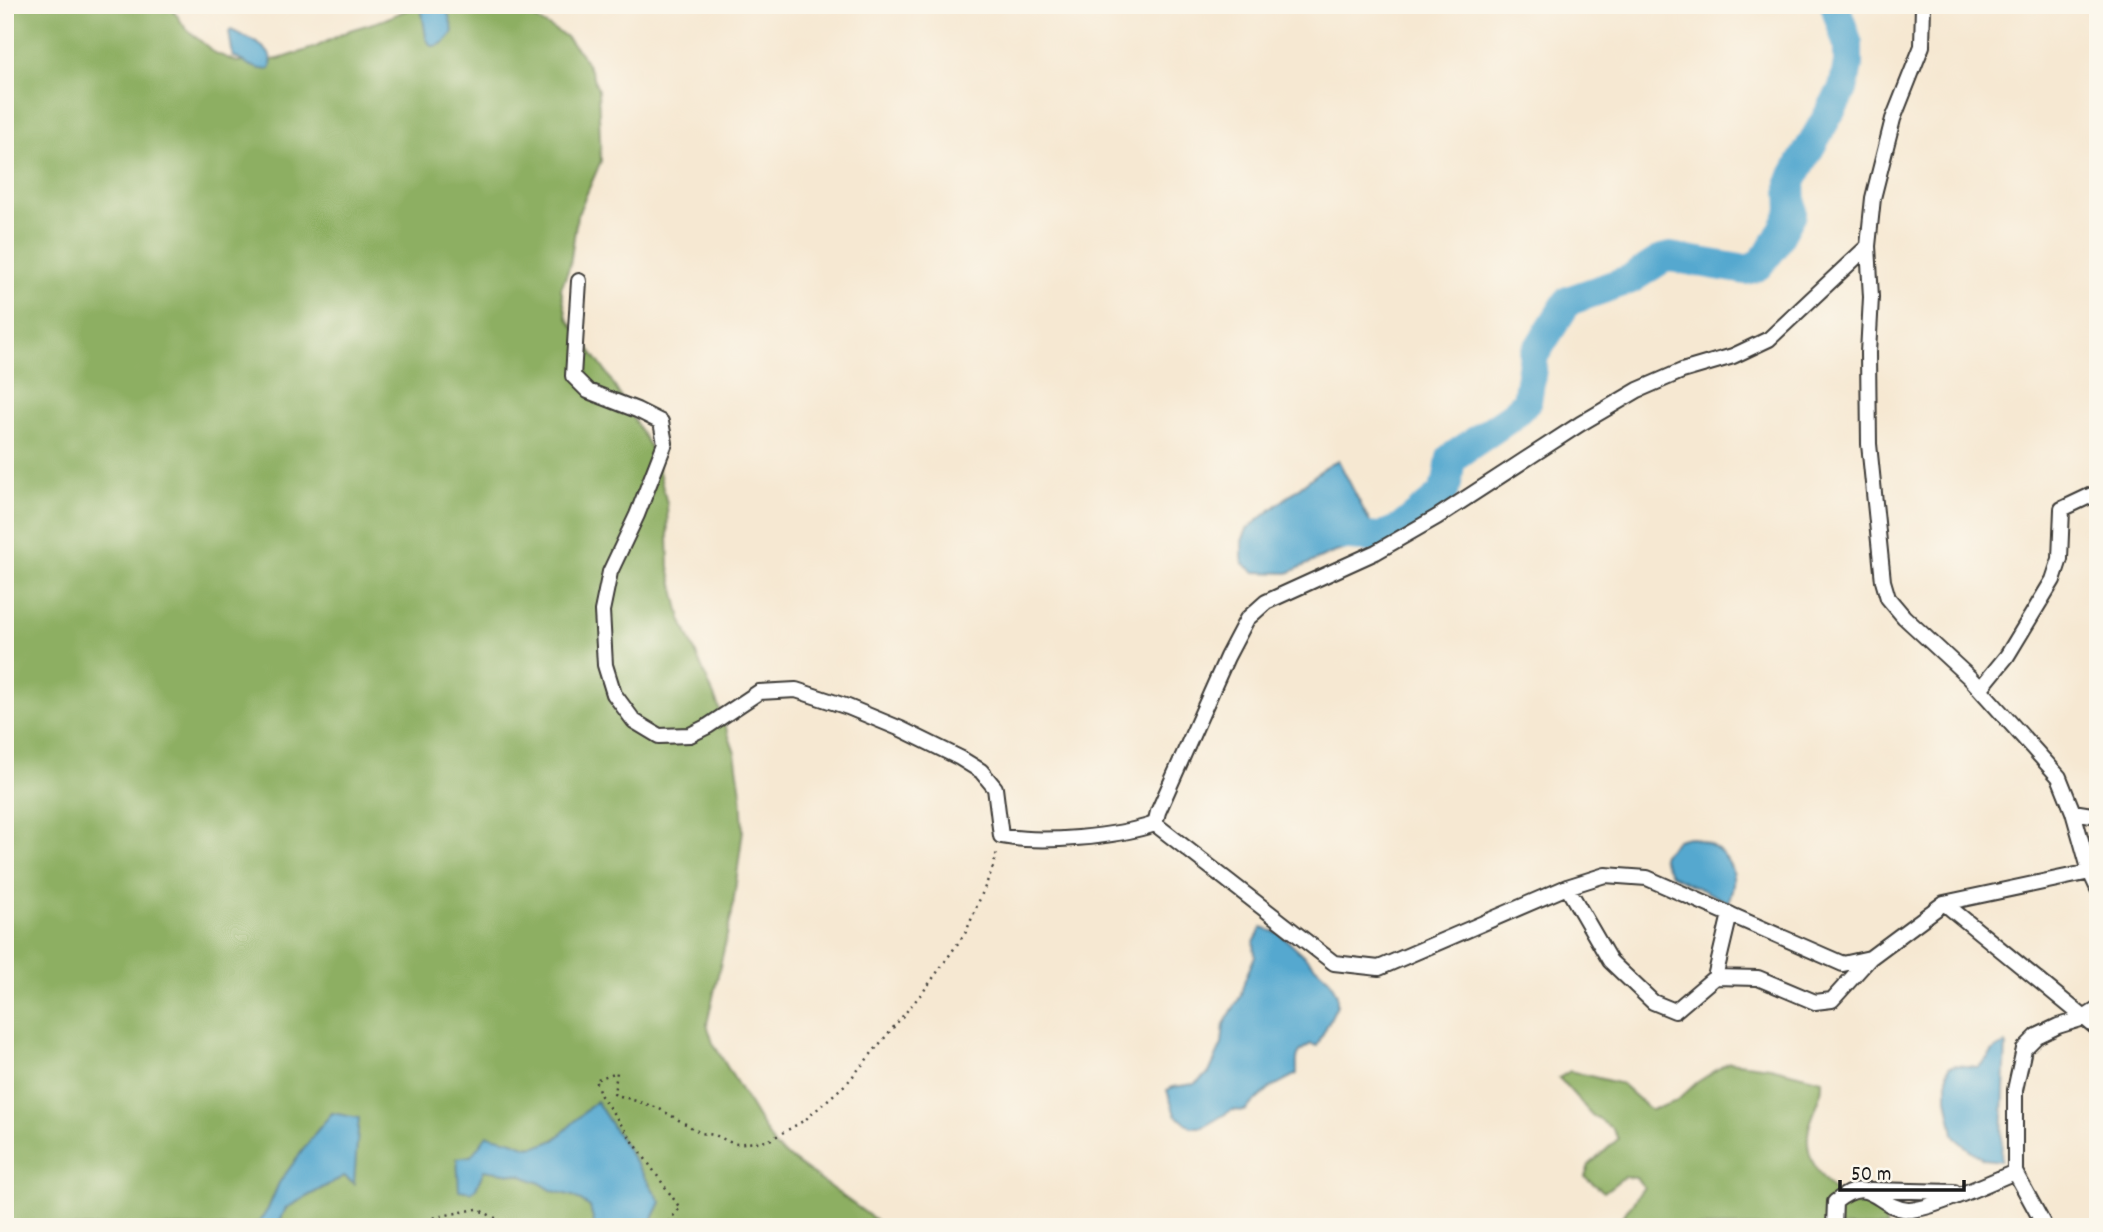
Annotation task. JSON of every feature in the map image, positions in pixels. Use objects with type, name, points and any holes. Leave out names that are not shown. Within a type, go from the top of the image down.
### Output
[{"type":"street","points":[[1923,5],[1922,46],[1893,119],[1873,198],[1868,246],[1871,297],[1868,353],[1869,444],[1883,581],[1888,598],[1904,617],[1980,689],[2059,777],[2098,889]]},
{"type":"street","points":[[1155,824],[1227,657],[1247,619],[1266,602],[1396,541],[1637,390],[1682,371],[1733,356],[1769,339],[1868,246]]},
{"type":"street","points":[[579,281],[573,376],[588,391],[661,422],[665,443],[637,515],[610,572],[602,611],[605,665],[614,694],[634,721],[659,736],[690,735],[759,692],[796,690],[848,707],[901,729],[981,771],[995,788],[1001,836],[1022,840],[1100,835],[1135,831],[1155,824]]},
{"type":"street","points":[[1980,689],[2007,656],[2053,580],[2060,559],[2062,509],[2098,492]]},
{"type":"street","points":[[2073,812],[2098,816]]},
{"type":"street","points":[[1155,824],[1334,963],[1379,968],[1567,887],[1605,875],[1647,878],[1843,964],[1870,958]]},
{"type":"street","points":[[1715,977],[1758,978],[1815,1002],[1832,1000],[1870,958],[1944,903],[2090,872]]},
{"type":"street","points":[[1567,887],[1610,961],[1653,1002],[1675,1011],[1715,977],[1730,914]]},
{"type":"street","points":[[1944,903],[2098,1029]]},
{"type":"street","points":[[2045,1227],[2015,1172],[2015,1090],[2024,1049],[2037,1036],[2084,1018],[2098,1009]]},
{"type":"street","points":[[1834,1227],[1835,1202],[1847,1193],[1868,1190],[1892,1206],[1909,1210],[1932,1205],[2015,1172]]},
{"type":"path","points":[[664,1227],[680,1208],[601,1096],[595,1080],[617,1072],[614,1094],[658,1108],[701,1133],[715,1135],[734,1144],[768,1141],[805,1119],[848,1082],[926,988],[966,932],[992,870],[1001,836]]},
{"type":"path","points":[[415,1227],[436,1217],[477,1209],[514,1227]]},
{"type":"green space","points":[[5,5],[170,5],[186,29],[215,53],[237,62],[268,61],[286,57],[418,5],[512,5],[565,36],[581,53],[598,90],[601,161],[577,216],[570,265],[561,289],[567,318],[608,375],[655,456],[667,504],[669,567],[681,619],[718,705],[735,753],[741,792],[743,830],[732,913],[707,1024],[713,1043],[775,1147],[885,1227],[649,1227],[661,1202],[596,1101],[564,1132],[545,1144],[525,1146],[509,1140],[457,1159],[484,1170],[520,1175],[553,1191],[573,1196],[590,1207],[595,1227],[277,1227],[286,1208],[344,1176],[353,1183],[332,1113],[279,1183],[268,1209],[256,1227],[5,1227]]},
{"type":"green space","points":[[1729,1062],[1770,1067],[1822,1080],[1809,1128],[1812,1161],[1824,1180],[1847,1205],[1872,1203],[1887,1227],[1615,1227],[1644,1187],[1636,1178],[1624,1177],[1604,1192],[1585,1177],[1589,1165],[1618,1139],[1613,1129],[1592,1115],[1559,1078],[1570,1071],[1622,1084],[1651,1110],[1677,1101],[1696,1083]]},
{"type":"water","points":[[421,5],[446,5],[453,31],[441,44],[431,46],[426,38]]},
{"type":"water","points":[[231,30],[266,50],[272,62],[270,69],[256,68],[233,56],[229,32]]},
{"type":"water","points":[[1338,460],[1378,538],[1330,554],[1288,573],[1254,572],[1243,563],[1242,541],[1247,529]]},
{"type":"water","points":[[1688,837],[1710,845],[1726,859],[1733,878],[1728,902],[1671,875],[1663,854],[1677,840]]},
{"type":"water","points":[[1262,928],[1279,933],[1330,980],[1337,995],[1337,1005],[1317,1046],[1311,1044],[1299,1053],[1297,1074],[1270,1088],[1244,1111],[1232,1110],[1203,1127],[1191,1127],[1175,1115],[1167,1090],[1194,1084],[1209,1073],[1222,1044],[1224,1024],[1240,997],[1255,956],[1254,942]]},
{"type":"water","points":[[2006,1044],[2001,1161],[1983,1159],[1962,1144],[1954,1134],[1947,1098],[1947,1073],[1949,1067],[1955,1065],[1978,1067],[1996,1049]]},
{"type":"water","points":[[596,1101],[661,1202],[649,1227],[595,1227],[590,1207],[573,1196],[553,1191],[520,1175],[484,1170],[476,1188],[471,1192],[459,1190],[457,1158],[471,1156],[487,1135],[528,1147],[542,1145],[555,1140]]},
{"type":"water","points":[[332,1113],[359,1118],[354,1183],[344,1176],[286,1208],[277,1227],[256,1227],[268,1209],[279,1183]]},
{"type":"waterway","points":[[1337,535],[1378,538],[1400,529],[1441,495],[1447,483],[1451,458],[1511,417],[1527,401],[1534,355],[1568,301],[1631,279],[1662,259],[1670,257],[1746,270],[1758,266],[1773,248],[1792,213],[1791,181],[1843,89],[1848,64],[1848,45],[1835,5]]}]
